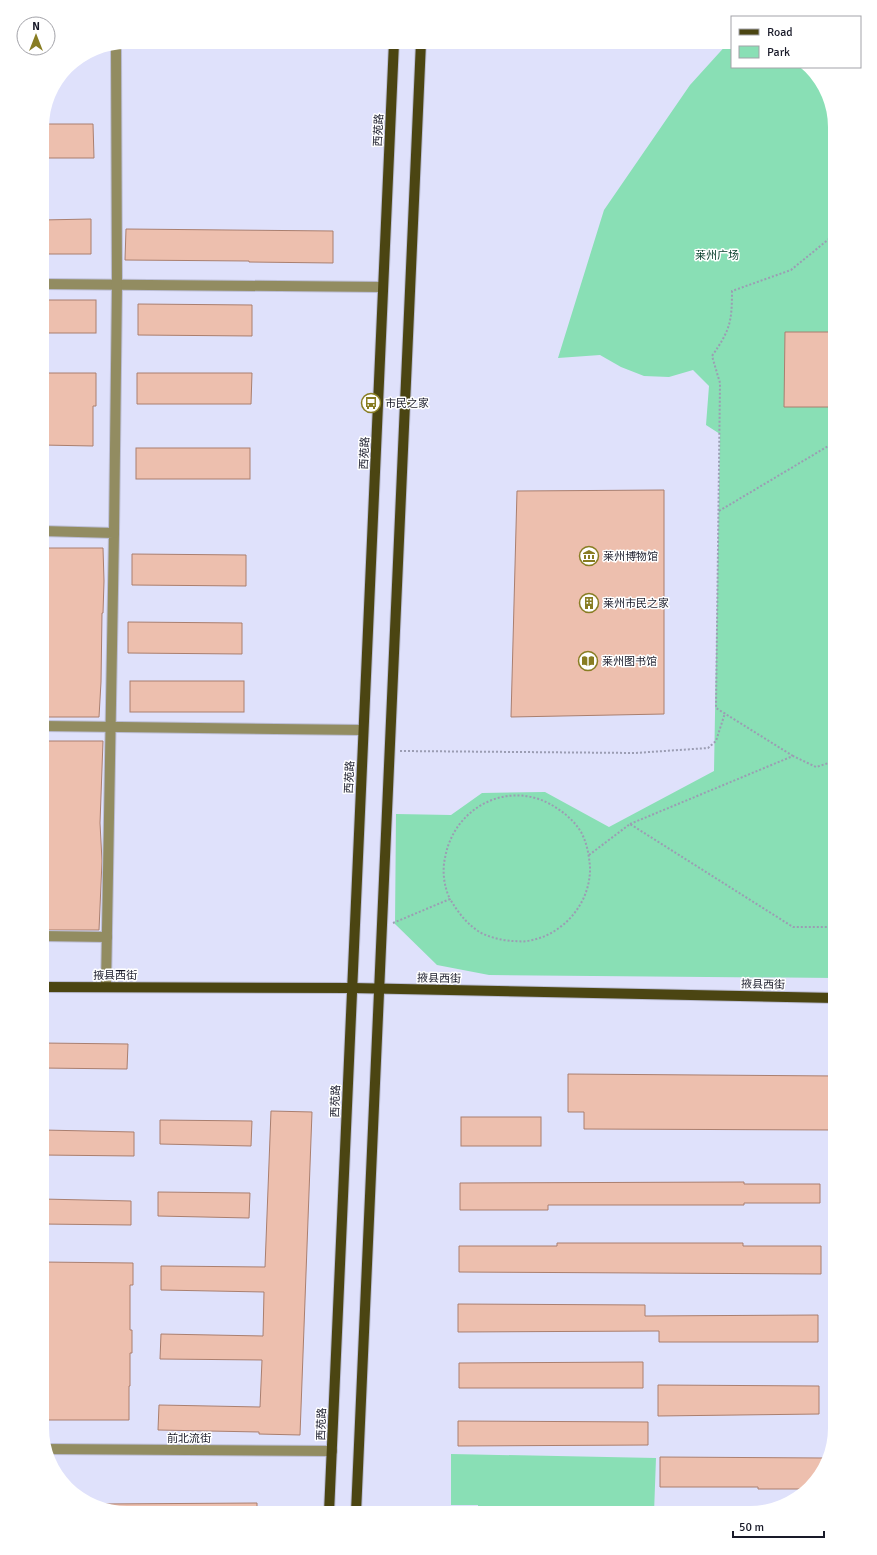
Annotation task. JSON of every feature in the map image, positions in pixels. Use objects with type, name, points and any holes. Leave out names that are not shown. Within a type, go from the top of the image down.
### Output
[{"type":"main road","name":"西苑路","points":[[329,1506],[394,49]]},
{"type":"main road","points":[[356,1506],[421,49]]},
{"type":"main road","name":"掖县西街","points":[[49,987],[352,988],[828,998]]},
{"type":"street","points":[[106,987],[117,285],[116,50]]},
{"type":"street","points":[[49,284],[383,287]]},
{"type":"street","points":[[49,531],[114,533]]},
{"type":"street","points":[[49,726],[363,730]]},
{"type":"street","points":[[49,936],[107,937]]},
{"type":"street","name":"前北流街","points":[[52,1449],[332,1451]]},
{"type":"path","points":[[828,240],[791,270],[732,291],[732,314],[725,337],[712,356],[720,383],[716,708],[793,756],[816,767],[828,763]]},
{"type":"path","points":[[719,511],[828,446]]},
{"type":"path","points":[[389,751],[635,753],[708,748],[716,741],[725,713]]},
{"type":"path","points":[[589,855],[630,824],[793,756]]},
{"type":"path","points":[[525,795],[547,801],[569,817],[581,833],[589,855],[590,878],[583,901],[570,920],[551,934],[527,941],[502,940],[484,934],[478,931],[460,915],[450,899],[447,893],[443,869],[447,844],[459,822],[478,806],[501,796],[525,795]]},
{"type":"path","points":[[630,824],[793,926],[828,927]]},
{"type":"path","points":[[381,928],[450,899]]},
{"type":"green space","name":"莱州广场","points":[[723,49],[731,49],[731,68],[801,68],[812,79],[818,88],[827,112],[828,978],[489,975],[437,965],[395,924],[396,814],[451,815],[482,793],[545,792],[609,827],[714,771],[720,434],[706,425],[709,386],[693,370],[669,377],[644,376],[621,367],[600,355],[558,358],[604,210],[690,85]]},
{"type":"green space","points":[[451,1454],[656,1458],[654,1506],[451,1505]]},
{"type":"building","points":[[49,124],[93,124],[94,158],[49,158]]},
{"type":"building","points":[[91,219],[91,254],[49,254],[49,220]]},
{"type":"building","points":[[126,229],[333,231],[333,263],[125,260]]},
{"type":"building","points":[[49,300],[96,300],[96,333],[49,333]]},
{"type":"building","points":[[138,304],[252,305],[252,336],[138,335]]},
{"type":"building","points":[[785,332],[828,332],[828,407],[784,407]]},
{"type":"building","points":[[49,373],[96,373],[96,406],[93,406],[93,446],[49,445]]},
{"type":"building","points":[[137,373],[252,373],[251,404],[137,404]]},
{"type":"building","points":[[136,448],[250,448],[250,479],[136,479]]},
{"type":"building","name":"莱州市民之家","points":[[664,490],[664,714],[511,717],[517,491]]},
{"type":"building","points":[[49,548],[103,548],[104,581],[99,717],[49,717]]},
{"type":"building","points":[[132,554],[246,555],[246,586],[132,585]]},
{"type":"building","points":[[128,622],[242,623],[242,654],[128,653]]},
{"type":"building","points":[[130,681],[244,681],[244,712],[130,712]]},
{"type":"building","points":[[49,741],[103,741],[100,823],[102,861],[99,930],[49,930]]},
{"type":"building","points":[[49,1043],[128,1044],[127,1069],[49,1068]]},
{"type":"building","points":[[568,1074],[828,1076],[828,1130],[584,1129],[584,1112],[568,1112]]},
{"type":"building","points":[[271,1111],[312,1112],[300,1435],[259,1434],[259,1432],[158,1430],[159,1405],[260,1407],[262,1360],[160,1359],[161,1334],[263,1336],[264,1292],[161,1290],[161,1266],[265,1267]]},
{"type":"building","points":[[461,1117],[541,1117],[541,1146],[461,1146]]},
{"type":"building","points":[[160,1120],[252,1121],[251,1146],[160,1144]]},
{"type":"building","points":[[49,1130],[134,1132],[134,1156],[49,1155]]},
{"type":"building","points":[[744,1182],[744,1184],[820,1184],[820,1203],[744,1203],[744,1205],[548,1205],[548,1210],[460,1210],[460,1183]]},
{"type":"building","points":[[158,1192],[250,1193],[249,1218],[158,1216]]},
{"type":"building","points":[[49,1199],[131,1201],[131,1225],[49,1224]]},
{"type":"building","points":[[557,1243],[743,1243],[743,1246],[821,1246],[821,1274],[459,1272],[459,1246],[557,1246]]},
{"type":"building","points":[[49,1262],[133,1263],[133,1285],[130,1285],[130,1330],[132,1330],[132,1353],[130,1353],[129,1420],[49,1420]]},
{"type":"building","points":[[458,1304],[645,1305],[645,1316],[818,1315],[818,1342],[659,1342],[659,1331],[458,1332]]},
{"type":"building","points":[[643,1362],[643,1388],[459,1388],[459,1363]]},
{"type":"building","points":[[658,1385],[819,1386],[819,1414],[658,1416]]},
{"type":"building","points":[[458,1421],[648,1422],[648,1445],[458,1446]]},
{"type":"building","points":[[660,1457],[822,1458],[818,1467],[799,1489],[758,1489],[758,1487],[660,1487]]},
{"type":"building","points":[[257,1503],[257,1506],[122,1506],[108,1504]]},
{"type":"place","name":"市民之家","points":[[371,403]]},
{"type":"place","name":"莱州博物馆","points":[[589,556]]},
{"type":"place","name":"莱州市民之家","points":[[589,603]]},
{"type":"place","name":"莱州图书馆","points":[[588,661]]}]
